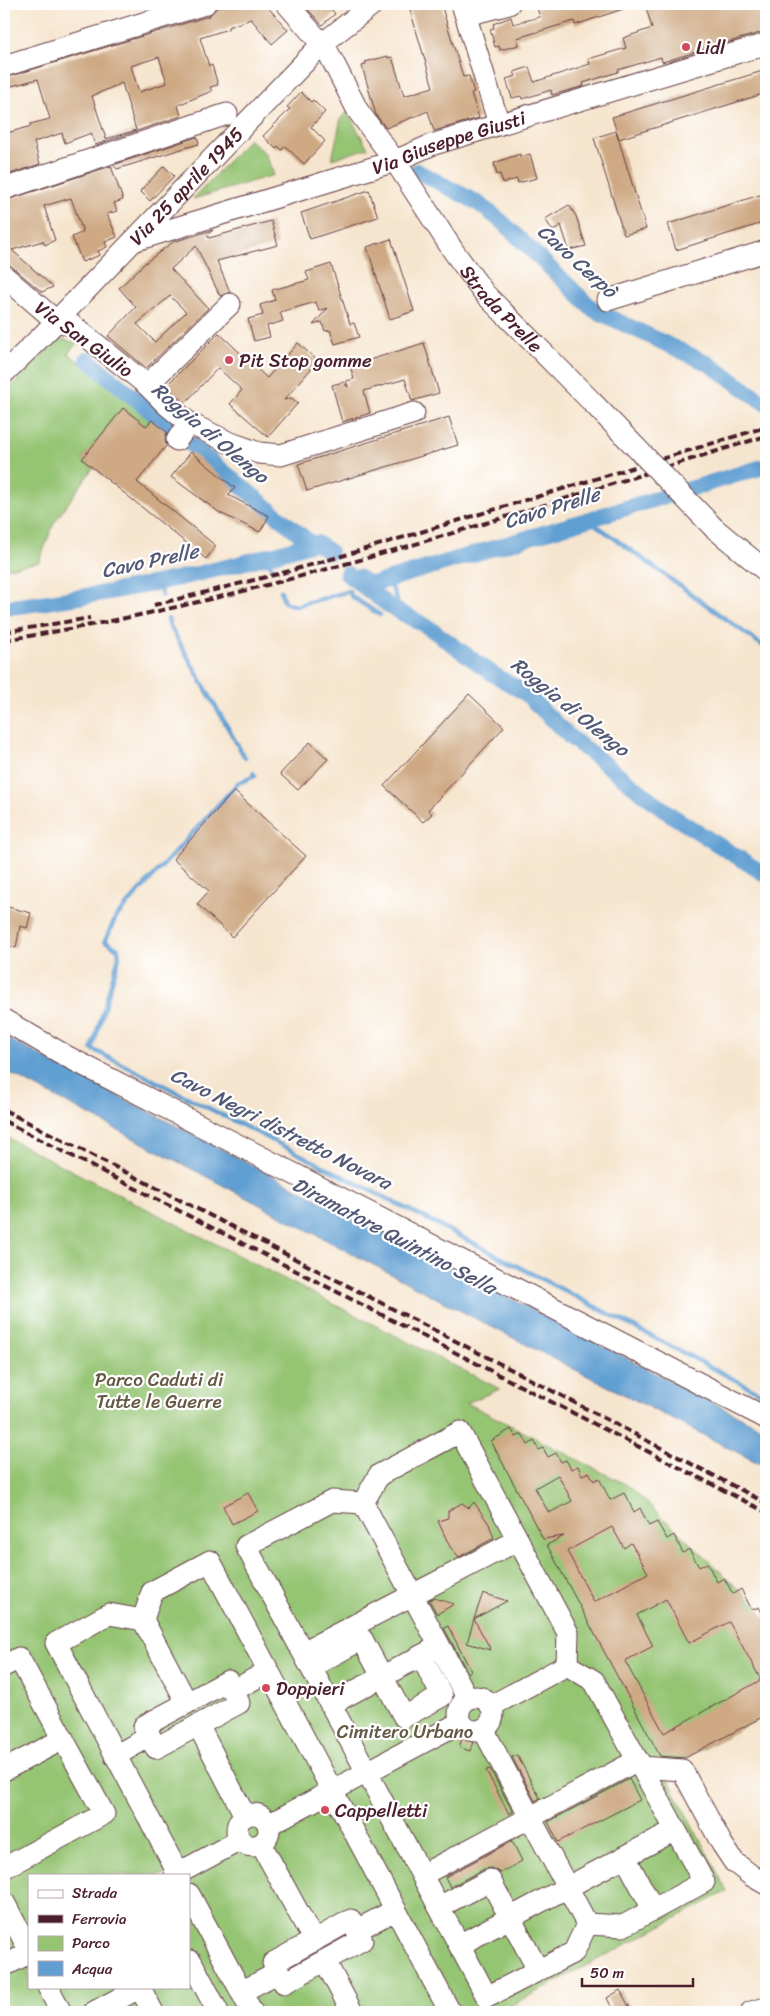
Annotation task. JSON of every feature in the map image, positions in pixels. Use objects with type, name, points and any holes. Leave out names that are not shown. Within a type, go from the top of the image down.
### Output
[{"type":"street","points":[[4,66],[205,4]]},
{"type":"street","name":"Strada Prelle","points":[[287,4],[327,50],[358,111],[395,161],[454,252],[485,294],[714,528],[766,571]]},
{"type":"street","name":"Via 25 aprile 1945","points":[[4,373],[50,328],[322,44],[373,4]]},
{"type":"street","points":[[499,124],[464,10],[508,4]]},
{"type":"street","name":"Via Giuseppe Giusti","points":[[133,240],[395,161],[431,145],[766,44]]},
{"type":"street","points":[[4,189],[227,114]]},
{"type":"street","points":[[608,300],[766,251]]},
{"type":"street","name":"Via San Giulio","points":[[4,276],[50,328],[72,325],[147,385],[167,405],[183,432],[228,442],[259,453],[280,455],[414,413]]},
{"type":"street","points":[[147,385],[230,304]]},
{"type":"street","points":[[4,1020],[66,1056],[766,1418]]},
{"type":"street","points":[[363,1504],[379,1475],[460,1432],[568,1633],[567,1665]]},
{"type":"street","points":[[363,1504],[332,1500],[246,1546],[487,1997],[574,1952],[587,1924]]},
{"type":"street","points":[[307,1660],[362,1640],[404,1717],[442,1695],[464,1692],[488,1701],[493,1711],[491,1722],[483,1729],[473,1731],[461,1722],[459,1716],[464,1692],[363,1504]]},
{"type":"street","points":[[307,1660],[412,1595],[518,1540]]},
{"type":"street","points":[[187,1702],[143,1620],[152,1592],[210,1561],[450,2012]]},
{"type":"street","points":[[143,1620],[109,1614],[56,1643],[177,1874],[240,1840]]},
{"type":"street","points":[[331,1704],[440,1646]]},
{"type":"street","points":[[421,1656],[442,1695]]},
{"type":"street","points":[[4,1666],[19,1658],[104,1814],[4,1868]]},
{"type":"street","points":[[491,1706],[567,1665]]},
{"type":"street","points":[[567,1665],[594,1681],[704,1882],[623,1926],[587,1924]]},
{"type":"street","points":[[233,1691],[268,1671]]},
{"type":"street","points":[[228,1681],[240,1703],[156,1748],[144,1726],[187,1702],[228,1681]]},
{"type":"street","points":[[314,1941],[265,1834],[259,1815],[245,1816],[240,1819],[236,1830],[240,1840],[252,1846],[265,1834],[331,1791],[461,1722]]},
{"type":"street","points":[[198,1725],[245,1816]]},
{"type":"street","points":[[483,1729],[587,1924]]},
{"type":"street","points":[[115,1756],[150,1736]]},
{"type":"street","points":[[4,1770],[63,1739]]},
{"type":"street","points":[[422,1874],[530,1817],[639,1764],[682,1770],[722,1844],[734,1862],[766,1884]]},
{"type":"street","points":[[459,1945],[676,1830]]},
{"type":"street","points":[[625,1857],[653,1909]]},
{"type":"street","points":[[439,1907],[490,1880],[538,1970]]},
{"type":"street","points":[[190,1896],[252,2012]]},
{"type":"street","points":[[4,1902],[28,1949]]},
{"type":"street","points":[[357,1930],[395,1910]]},
{"type":"street","points":[[351,1920],[362,1940],[284,1983],[273,1963],[314,1941],[351,1920]]},
{"type":"street","points":[[4,1966],[28,1952]]},
{"type":"street","points":[[324,1961],[352,2012]]},
{"type":"street","points":[[190,1962],[218,2012]]},
{"type":"street","points":[[241,1992],[279,1972]]},
{"type":"street","points":[[49,1988],[61,2012]]},
{"type":"street","points":[[94,2012],[138,1988]]},
{"type":"street","points":[[141,1988],[153,2012]]},
{"type":"street","points":[[751,2012],[766,2008]]},
{"type":"green space","points":[[347,112],[368,148],[332,159],[341,118]]},
{"type":"green space","points":[[249,139],[266,154],[274,175],[193,199]]},
{"type":"green space","points":[[59,338],[77,343],[68,353],[152,420],[146,426],[123,408],[82,459],[93,468],[54,523],[39,562],[4,569],[4,394]]},
{"type":"green space","name":"Cimitero Urbano","points":[[4,1136],[500,1389],[467,1403],[629,1486],[759,1608],[766,1621],[766,1715],[663,1770],[727,1891],[499,2012],[4,2012]]},
{"type":"water","points":[[4,1037],[766,1430],[766,1467],[478,1320],[4,1070]]},
{"type":"building","points":[[232,4],[265,4],[288,30],[272,44],[251,19],[200,38],[209,66],[212,65],[218,85],[210,87],[212,91],[178,105],[181,116],[95,145],[91,133],[65,143],[62,133],[34,142],[40,164],[4,176],[4,134],[50,119],[38,79],[4,88],[4,78],[209,16],[216,8]],"holes":[[[159,57],[167,83],[139,92],[131,66]],[[122,83],[136,130],[106,139],[92,96]]]},
{"type":"building","points":[[303,4],[327,4],[335,14],[322,25]]},
{"type":"building","points":[[430,4],[441,4],[463,77],[469,76],[474,92],[471,93],[479,118],[434,131],[428,111],[386,128],[376,115],[362,66],[366,64],[365,62],[388,56],[388,58],[392,57],[404,96],[433,87],[410,10]]},
{"type":"building","points":[[551,4],[632,4],[632,6],[575,25],[574,21],[517,38],[519,45],[500,50],[499,46],[495,47],[490,29],[494,28],[493,24],[511,17],[513,24],[540,17],[537,8]]},
{"type":"building","points":[[645,4],[766,4],[766,31],[662,62],[661,57],[583,83],[584,86],[552,95],[551,90],[522,99],[521,96],[512,98],[506,79],[516,76],[514,72],[529,67],[534,82],[590,64],[588,59],[626,48],[623,38],[652,28]]},
{"type":"building","points":[[766,70],[766,93],[619,139],[612,117]]},
{"type":"building","points":[[301,92],[311,102],[313,100],[325,112],[311,127],[325,141],[304,164],[285,146],[282,150],[278,146],[276,149],[263,136],[290,109],[287,107]]},
{"type":"building","points":[[616,131],[646,229],[624,235],[594,138]]},
{"type":"building","points":[[197,137],[199,144],[117,169],[113,165]]},
{"type":"building","points":[[520,154],[520,157],[530,154],[537,178],[518,183],[517,179],[503,183],[500,174],[497,175],[494,163]]},
{"type":"building","points":[[111,166],[123,200],[114,203],[117,211],[107,214],[117,237],[105,242],[107,247],[98,251],[100,255],[82,262],[72,237],[83,232],[71,198],[44,206],[55,240],[45,245],[43,241],[12,250],[53,287],[42,292],[4,260],[4,201]]},
{"type":"building","points":[[164,166],[174,176],[150,201],[140,191]]},
{"type":"building","points":[[369,190],[378,217],[310,239],[301,213]]},
{"type":"building","points":[[766,193],[766,222],[676,250],[668,224]]},
{"type":"building","points":[[569,205],[576,216],[586,246],[569,250],[561,225],[553,231],[545,219]]},
{"type":"building","points":[[271,221],[278,245],[217,261],[230,292],[220,296],[196,246],[171,269],[208,308],[146,368],[108,336],[136,307],[119,288],[145,263],[173,242],[213,230],[207,235],[209,238]],"holes":[[[170,296],[186,312],[155,342],[137,324]]]},
{"type":"building","points":[[391,239],[414,311],[390,319],[367,247]]},
{"type":"building","points":[[331,264],[350,324],[354,323],[359,337],[335,344],[330,330],[325,331],[322,322],[313,325],[328,308],[319,311],[316,302],[280,312],[283,321],[267,326],[270,337],[254,341],[248,319],[263,315],[260,305],[275,300],[272,290],[309,280],[306,272]]},
{"type":"building","points":[[219,333],[267,378],[298,343],[318,361],[284,400],[291,398],[298,403],[268,437],[230,404],[242,390],[218,368],[185,403],[166,386]]},
{"type":"building","points":[[424,343],[439,393],[412,401],[405,379],[364,391],[370,413],[342,422],[332,385],[343,382],[348,387],[346,381],[354,379],[350,366]]},
{"type":"building","points":[[123,408],[146,426],[152,420],[167,432],[166,446],[137,482],[216,546],[206,559],[82,459]]},
{"type":"building","points":[[449,417],[458,445],[307,491],[298,464]]},
{"type":"building","points":[[191,452],[235,488],[228,495],[269,516],[260,532],[220,513],[171,477]]},
{"type":"building","points":[[469,694],[504,727],[428,810],[432,814],[423,822],[384,786]]},
{"type":"building","points":[[310,742],[328,759],[298,790],[280,774]]},
{"type":"building","points":[[234,791],[306,856],[232,937],[197,904],[209,891],[173,859]]},
{"type":"building","points":[[4,906],[31,913],[27,928],[20,926],[16,948],[4,945]]},
{"type":"building","points":[[511,1429],[516,1437],[522,1434],[528,1445],[534,1441],[539,1450],[543,1448],[548,1457],[556,1453],[561,1462],[566,1460],[571,1469],[578,1466],[582,1475],[589,1472],[594,1481],[599,1478],[610,1500],[624,1493],[634,1512],[640,1508],[649,1526],[657,1522],[667,1539],[674,1535],[683,1553],[689,1549],[699,1567],[707,1563],[717,1582],[724,1578],[733,1594],[741,1589],[752,1610],[759,1607],[766,1621],[766,1715],[685,1758],[660,1756],[547,1545],[564,1536],[543,1539],[491,1441]],"holes":[[[558,1475],[572,1501],[549,1513],[535,1488]],[[612,1527],[624,1548],[631,1543],[648,1573],[594,1602],[567,1551]],[[666,1599],[689,1643],[729,1622],[761,1680],[664,1733],[625,1661],[653,1646],[637,1615]]]},
{"type":"building","points":[[248,1493],[258,1511],[232,1524],[223,1506]]},
{"type":"building","points":[[474,1502],[489,1524],[494,1538],[459,1557],[450,1547],[438,1521],[448,1518],[448,1511],[462,1503],[469,1508]]},
{"type":"building","points":[[483,1593],[507,1601],[474,1619]]},
{"type":"building","points":[[434,1598],[454,1604],[437,1614],[429,1600]]},
{"type":"building","points":[[474,1619],[491,1650],[467,1643]]},
{"type":"building","points":[[448,1626],[471,1671],[468,1673],[444,1628]]},
{"type":"building","points":[[463,1736],[474,1739],[470,1751],[459,1747]]},
{"type":"building","points":[[517,1755],[540,1798],[535,1801],[512,1757]]},
{"type":"building","points":[[490,1769],[513,1812],[509,1814],[486,1770]]},
{"type":"building","points":[[629,1779],[640,1800],[558,1842],[548,1822]]},
{"type":"building","points":[[512,1841],[522,1861],[500,1873],[491,1868],[484,1869],[450,1887],[445,1877]]},
{"type":"building","points":[[620,1990],[632,2012],[614,2012],[607,1998]]},
{"type":"waterway","name":"Cavo Cerpò","points":[[417,171],[478,203],[501,221],[594,310],[709,364],[766,404]]},
{"type":"waterway","name":"Roggia di Olengo","points":[[87,359],[307,540]]},
{"type":"waterway","name":"Cavo Prelle","points":[[358,577],[368,583],[377,583],[766,466]]},
{"type":"waterway","points":[[589,520],[766,648]]},
{"type":"waterway","name":"Cavo Prelle","points":[[4,608],[82,597],[199,574],[313,543],[317,543],[330,552]]},
{"type":"waterway","points":[[263,557],[273,568]]},
{"type":"waterway","name":"Roggia di Olengo","points":[[347,574],[392,608],[428,627],[493,674],[525,693],[570,737],[671,815],[766,875]]},
{"type":"waterway","points":[[389,579],[401,612]]},
{"type":"waterway","name":"Cavo Negri distretto Novara","points":[[159,583],[162,596]]},
{"type":"waterway","points":[[281,591],[284,602],[295,606],[349,591],[351,596],[380,615]]},
{"type":"waterway","name":"Cavo Negri distretto Novara","points":[[168,619],[170,626],[245,758]]},
{"type":"waterway","name":"Cavo Negri distretto Novara","points":[[253,773],[255,776],[238,783],[116,917],[105,941],[118,949],[119,957],[92,1049],[429,1220],[766,1396]]},
{"type":"railway","points":[[154,605],[342,556],[766,427]]},
{"type":"railway","points":[[4,640],[101,623],[293,578],[483,524],[766,436]]},
{"type":"railway","points":[[4,632],[90,618]]},
{"type":"railway","points":[[4,1110],[520,1374],[766,1503]]},
{"type":"railway","points":[[4,1121],[766,1512]]},
{"type":"place","name":"Lidl","points":[[686,47]]},
{"type":"place","name":"Pit Stop gomme","points":[[229,360]]},
{"type":"place","name":"Doppieri","points":[[266,1688]]},
{"type":"place","name":"Cappelletti","points":[[325,1810]]},
{"type":"water label","name":"Diramatore Quintino Sella","points":[[394,1236]]},
{"type":"park label","name":"Parco Caduti di Tutte le Guerre","points":[[159,1390]]}]
